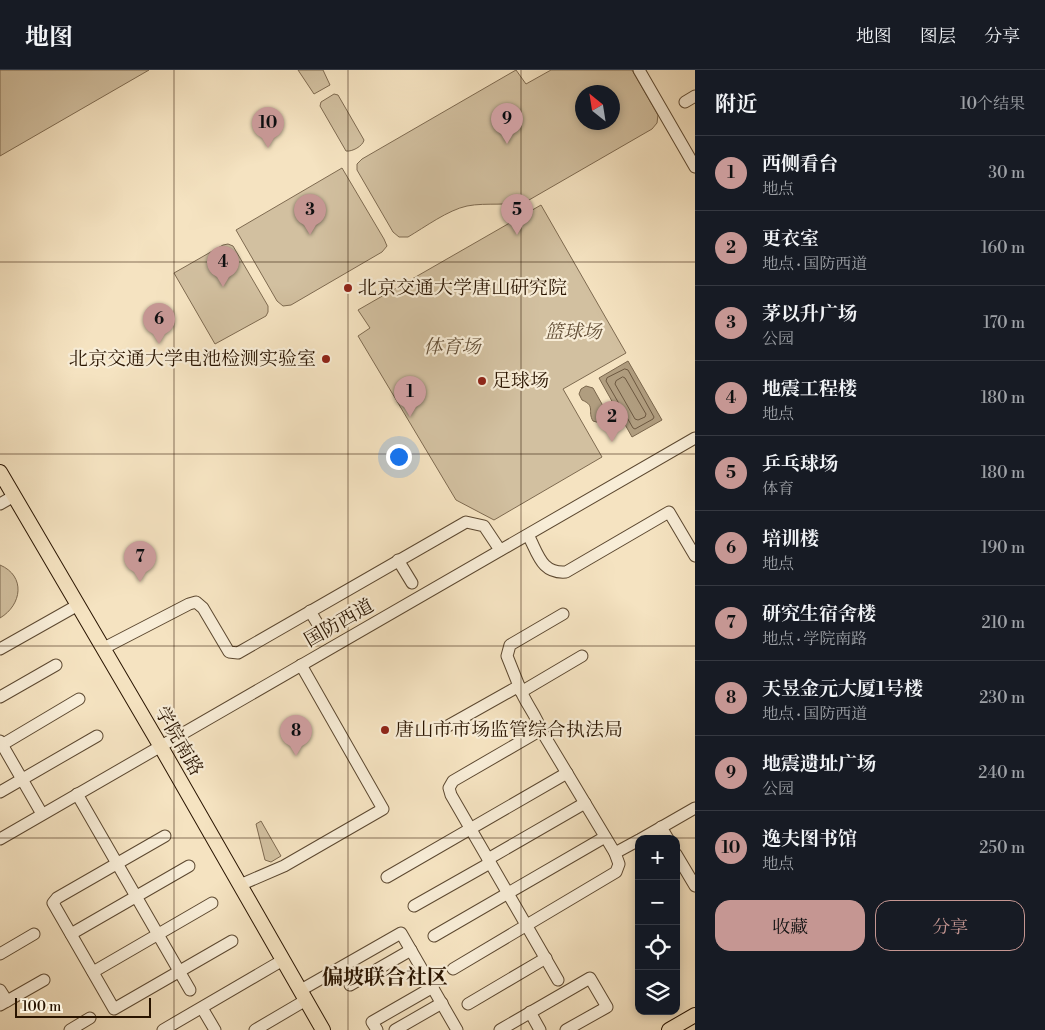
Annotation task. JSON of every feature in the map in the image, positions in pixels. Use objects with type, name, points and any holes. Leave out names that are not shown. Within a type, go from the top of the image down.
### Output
[{"type":"main road","name":"学院南路","points":[[0,472],[104,648],[324,1030]]},
{"type":"main road","points":[[669,1030],[695,1015]]},
{"type":"street","points":[[639,70],[695,167]]},
{"type":"street","name":"国防西道","points":[[0,839],[695,438]]},
{"type":"street","points":[[0,504],[14,496]]},
{"type":"street","points":[[528,535],[546,568],[555,572],[566,572],[669,512],[695,556]]},
{"type":"street","points":[[104,648],[196,602],[203,608],[229,652],[238,653],[466,522],[484,526],[500,550]]},
{"type":"street","points":[[398,560],[412,583]]},
{"type":"street","points":[[0,650],[78,604]]},
{"type":"street","points":[[310,612],[323,633]]},
{"type":"street","points":[[453,969],[616,872],[619,864],[615,854],[541,730],[538,719],[520,689],[507,656],[510,645],[563,614]]},
{"type":"street","points":[[446,728],[582,656]]},
{"type":"street","points":[[0,697],[56,665]]},
{"type":"street","points":[[240,885],[284,866],[384,809],[301,665]]},
{"type":"street","points":[[42,814],[1,744],[79,699]]},
{"type":"street","points":[[541,730],[453,781],[450,788],[451,795],[558,980]]},
{"type":"street","points":[[0,792],[97,736]]},
{"type":"street","points":[[387,877],[567,773]]},
{"type":"street","points":[[77,794],[190,990]]},
{"type":"street","points":[[414,906],[585,803]]},
{"type":"street","points":[[647,835],[695,808]]},
{"type":"street","points":[[661,827],[666,835]]},
{"type":"street","points":[[165,836],[57,898],[53,903],[114,1009],[232,941]]},
{"type":"street","points":[[434,936],[605,837]]},
{"type":"street","points":[[615,854],[635,842]]},
{"type":"street","points":[[680,861],[695,886]]},
{"type":"street","points":[[71,934],[189,866]]},
{"type":"street","points":[[92,972],[212,903]]},
{"type":"street","points":[[254,1030],[401,932],[457,1030]]},
{"type":"street","points":[[0,954],[34,934]]},
{"type":"street","points":[[350,985],[411,950]]},
{"type":"street","points":[[468,1004],[546,958]]},
{"type":"street","points":[[163,1030],[283,960]]},
{"type":"street","points":[[500,1030],[590,978],[606,1007],[566,1030]]},
{"type":"street","points":[[0,990],[3,1003],[44,980]]},
{"type":"street","points":[[376,1030],[372,1022],[432,987]]},
{"type":"street","points":[[395,1030],[442,1003]]},
{"type":"street","points":[[202,1008],[215,1030]]},
{"type":"street","points":[[530,1012],[540,1030]]},
{"type":"street","points":[[70,1030],[90,1018]]},
{"type":"green space","points":[[0,70],[149,70],[0,156]]},
{"type":"green space","points":[[298,70],[323,70],[330,85],[314,94]]},
{"type":"green space","points":[[516,70],[526,84],[551,70],[632,70],[658,115],[657,123],[652,129],[529,200],[460,208],[444,215],[408,237],[399,237],[393,232],[357,170],[357,164],[362,159]]},
{"type":"green space","points":[[334,94],[338,95],[364,140],[357,148],[351,151],[346,151],[320,106],[321,102]]},
{"type":"green space","points":[[342,168],[387,246],[382,252],[291,305],[283,306],[277,301],[236,230]]},
{"type":"green space","name":"体育场","points":[[541,205],[626,353],[563,389],[602,457],[494,520],[456,500],[358,336],[370,328],[358,310]]},
{"type":"green space","points":[[228,244],[233,246],[268,306],[268,312],[266,316],[215,344],[174,273]]},
{"type":"green space","points":[[0,565],[14,576],[18,591],[13,606],[0,618]]},
{"type":"green space","points":[[261,821],[281,856],[271,862],[265,860],[256,824]]},
{"type":"water","points":[[628,361],[662,420],[632,437],[599,378]]},
{"type":"water","points":[[586,386],[593,388],[607,413],[607,418],[600,423],[593,421],[589,404],[582,400],[579,394],[581,389]]},
{"type":"place","name":"地震遗址广场","points":[[507,144]]},
{"type":"place","name":"逸夫图书馆","points":[[268,148]]},
{"type":"place","name":"茅以升广场","points":[[310,235]]},
{"type":"place","name":"乒乓球场","points":[[517,235]]},
{"type":"place","name":"地震工程楼","points":[[223,287]]},
{"type":"place","name":"北京交通大学唐山研究院","points":[[348,288]]},
{"type":"place","name":"培训楼","points":[[159,344]]},
{"type":"place","name":"北京交通大学电池检测实验室","points":[[326,359]]},
{"type":"place","name":"足球场","points":[[482,381]]},
{"type":"place","name":"西侧看台","points":[[410,417]]},
{"type":"place","name":"更衣室","points":[[612,442]]},
{"type":"place","name":"研究生宿舍楼","points":[[140,582]]},
{"type":"place","name":"唐山市市场监管综合执法局","points":[[385,730]]},
{"type":"place","name":"天昱金元大厦1号楼","points":[[296,756]]},
{"type":"district","name":"偏坡联合社区","points":[[385,978]]},
{"type":"park label","name":"篮球场","points":[[573,332]]}]
